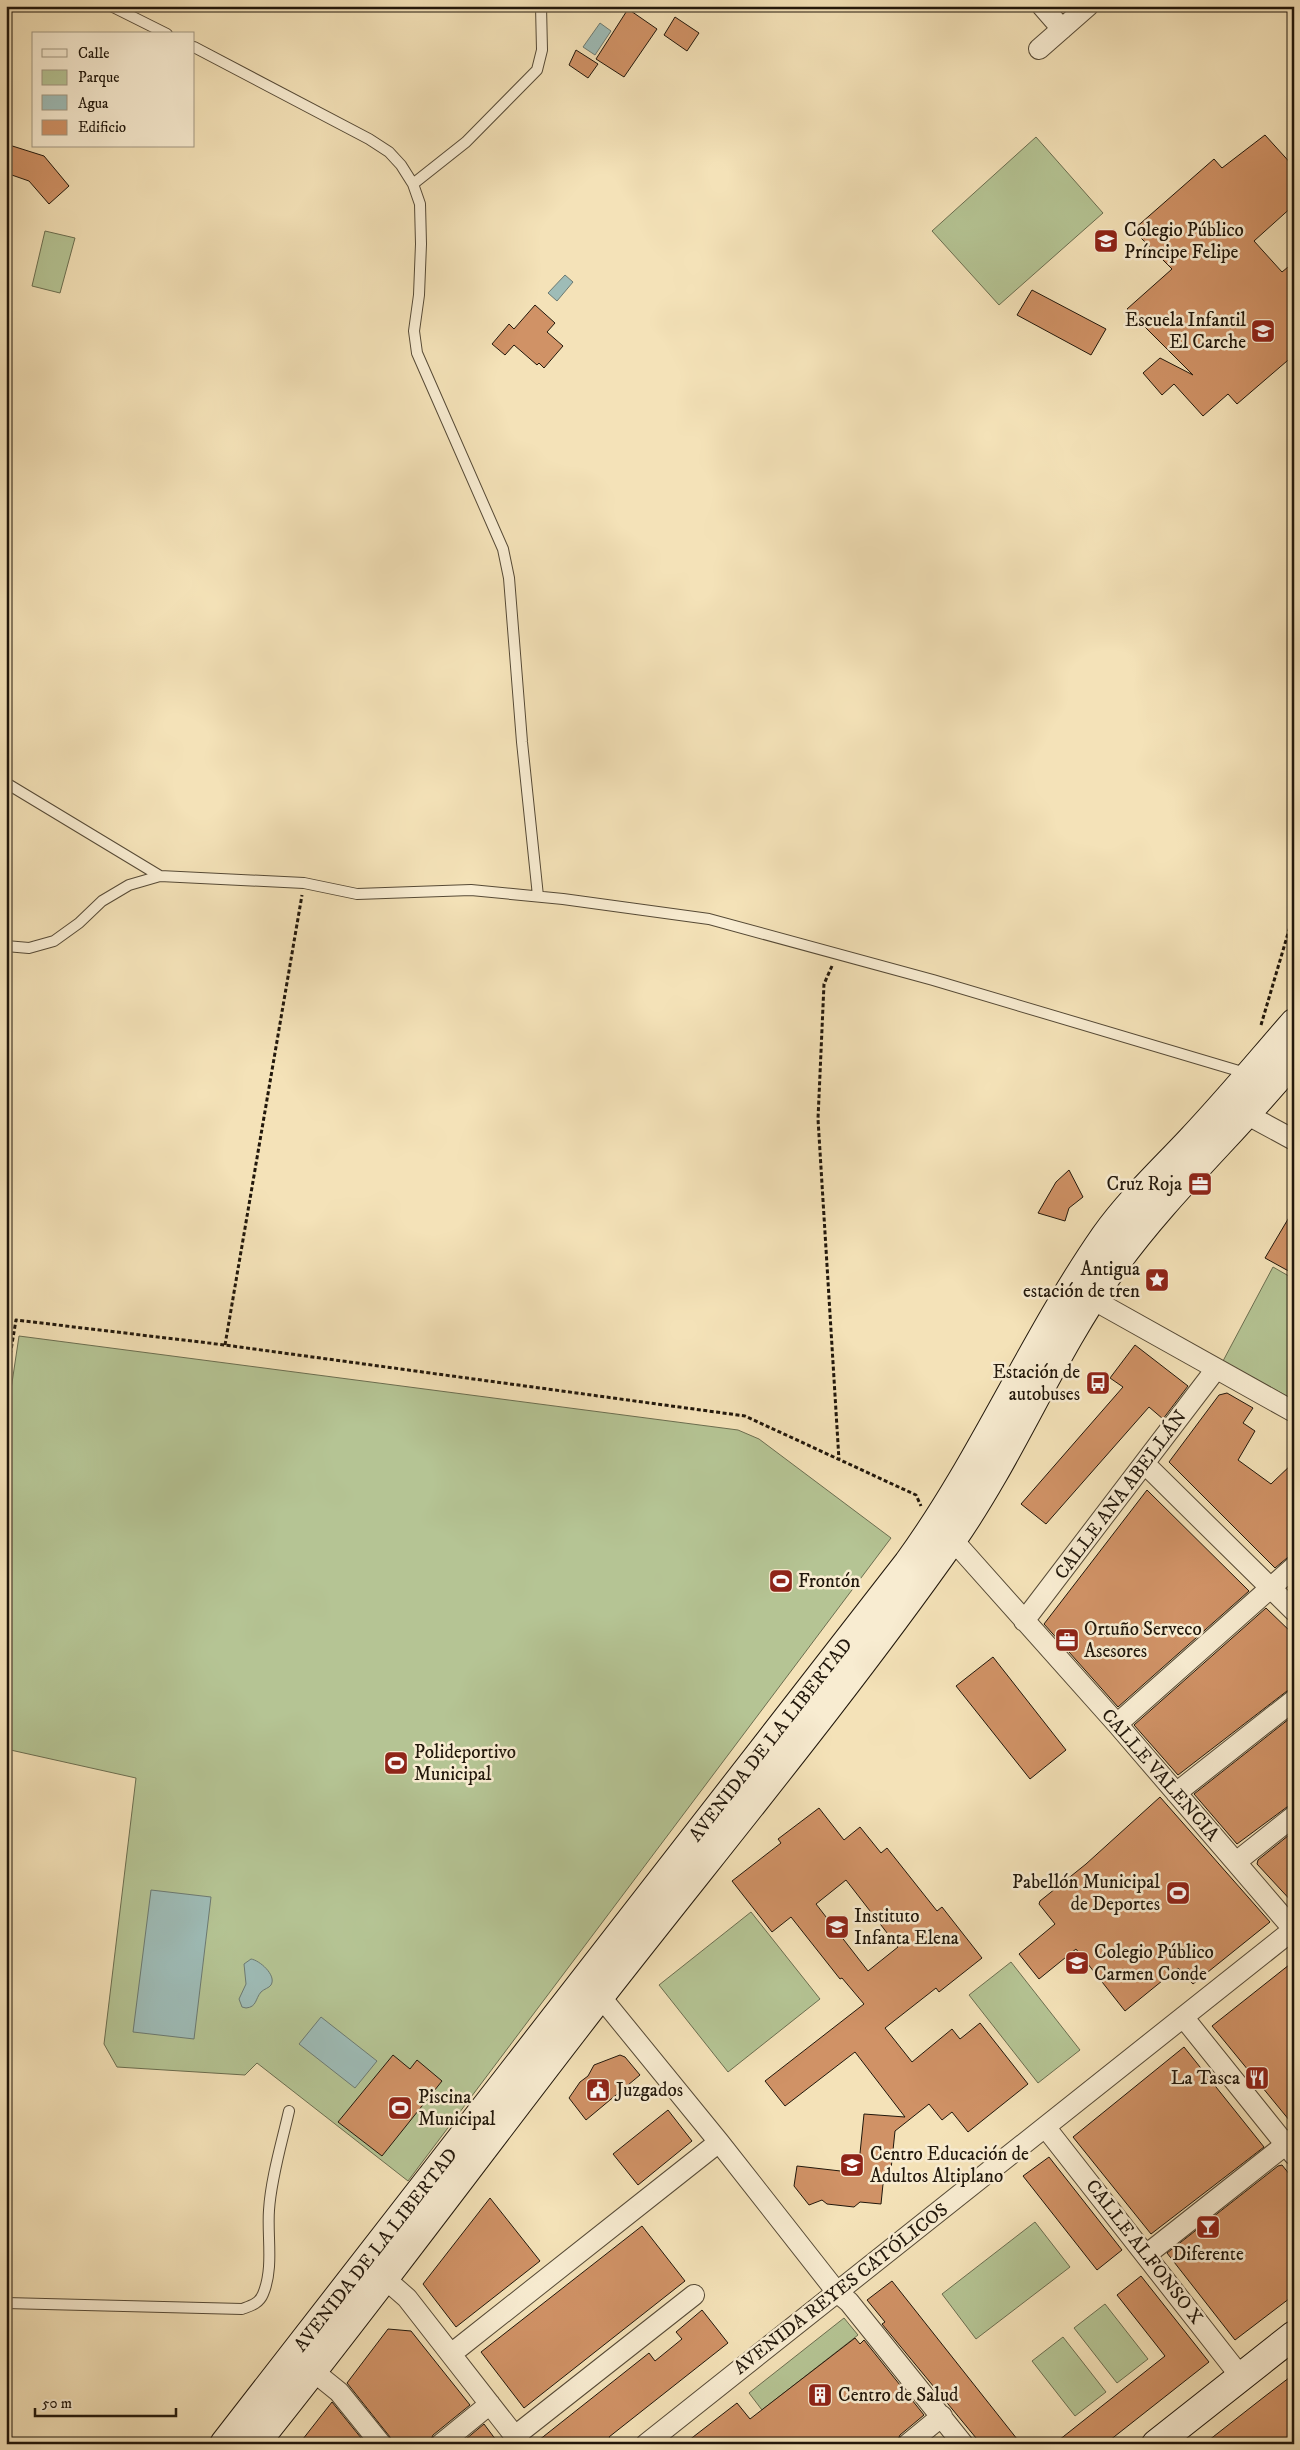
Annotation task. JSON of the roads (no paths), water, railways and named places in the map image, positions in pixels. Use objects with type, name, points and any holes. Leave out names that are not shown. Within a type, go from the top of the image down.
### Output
[{"type":"main road","points":[[943,1533],[994,1424],[1059,1306],[1107,1233],[1294,1023]]},
{"type":"main road","points":[[255,2444],[314,2371],[376,2271],[591,1989],[817,1721],[943,1533],[1092,1299],[1150,1219],[1246,1114],[1290,1070]]},
{"type":"main road","name":"AVENIDA DE LA LIBERTAD","points":[[224,2444],[376,2271]]},
{"type":"main road","points":[[1170,2440],[1241,2376],[1294,2335]]},
{"type":"street","points":[[1042,6],[1062,29]]},
{"type":"street","points":[[1039,49],[1088,6]]},
{"type":"street","points":[[1246,1114],[1294,1140]]},
{"type":"street","points":[[1092,1299],[1294,1412]]},
{"type":"street","name":"CALLE ANA ABELLÁN","points":[[1024,1621],[1216,1369]]},
{"type":"street","points":[[1145,1464],[1294,1611]]},
{"type":"street","name":"CALLE VALENCIA","points":[[943,1533],[1117,1724],[1294,1929]]},
{"type":"street","points":[[1117,1724],[1294,1567]]},
{"type":"street","points":[[1176,1794],[1294,1700]]},
{"type":"street","points":[[1236,1862],[1294,1816]]},
{"type":"street","name":"AVENIDA REYES CATÓLICOS","points":[[646,2444],[836,2291],[1046,2128],[1294,1929]]},
{"type":"street","points":[[591,1989],[719,2142],[836,2291],[849,2302],[963,2444]]},
{"type":"street","points":[[1146,2255],[1291,2146],[1184,2018]]},
{"type":"street","name":"CALLE ALFONSO X","points":[[1046,2128],[1241,2376]]},
{"type":"street","points":[[452,2354],[719,2142]]},
{"type":"street","points":[[376,2271],[407,2298],[518,2440],[694,2295]]},
{"type":"street","points":[[314,2371],[339,2392],[380,2444]]},
{"type":"street","points":[[441,2444],[490,2404]]},
{"type":"street","points":[[908,2444],[942,2416]]},
{"type":"lane","points":[[112,6],[163,32]]},
{"type":"lane","points":[[413,184],[466,142],[537,70],[541,61],[542,50],[541,6]]},
{"type":"lane","points":[[195,48],[369,139],[390,152],[413,184],[422,220],[419,295],[414,331],[418,354],[503,549],[509,578],[522,742],[538,896]]},
{"type":"lane","points":[[6,783],[160,876]]},
{"type":"lane","points":[[6,946],[30,948],[54,940],[79,923],[102,901],[129,885],[160,876],[304,882],[357,894],[471,890],[538,896],[709,919],[846,955],[1250,1074]]},
{"type":"lane","points":[[6,2303],[242,2309],[255,2304],[263,2296],[267,2277],[270,2244],[269,2209],[289,2111]]},
{"type":"water","points":[[600,23],[611,31],[595,55],[583,47]]},
{"type":"water","points":[[565,275],[573,282],[557,301],[548,293]]},
{"type":"water","points":[[151,1890],[211,1897],[194,2039],[133,2032]]},
{"type":"water","points":[[251,1959],[266,1969],[272,1977],[272,1981],[270,1986],[261,1992],[254,2004],[246,2008],[242,2007],[239,1999],[246,1984],[244,1964]]},
{"type":"water","points":[[321,2017],[377,2061],[355,2088],[299,2044]]},
{"type":"place","name":"Colegio Público Príncipe Felipe","points":[[1106,241]]},
{"type":"place","name":"Escuela Infantil El Carche","points":[[1263,331]]},
{"type":"place","name":"Cruz Roja","points":[[1200,1184]]},
{"type":"place","name":"Antigua estación de tren","points":[[1157,1280]]},
{"type":"place","name":"Estación de autobuses","points":[[1098,1383]]},
{"type":"place","name":"Frontón","points":[[781,1581]]},
{"type":"place","name":"Ortuño Serveco Asesores","points":[[1067,1640]]},
{"type":"place","name":"Polideportivo Municipal","points":[[396,1763]]},
{"type":"place","name":"Pabellón Municipal de Deportes","points":[[1178,1893]]},
{"type":"place","name":"Instituto Infanta Elena","points":[[837,1927]]},
{"type":"place","name":"Colegio Público Carmen Conde","points":[[1077,1963]]},
{"type":"place","name":"La Tasca","points":[[1257,2078]]},
{"type":"place","name":"Juzgados","points":[[598,2090]]},
{"type":"place","name":"Piscina Municipal","points":[[400,2108]]},
{"type":"place","name":"Centro Educación de Adultos Altiplano","points":[[852,2165]]},
{"type":"place","name":"Diferente","points":[[1208,2227]]},
{"type":"place","name":"Centro de Salud","points":[[820,2395]]}]
